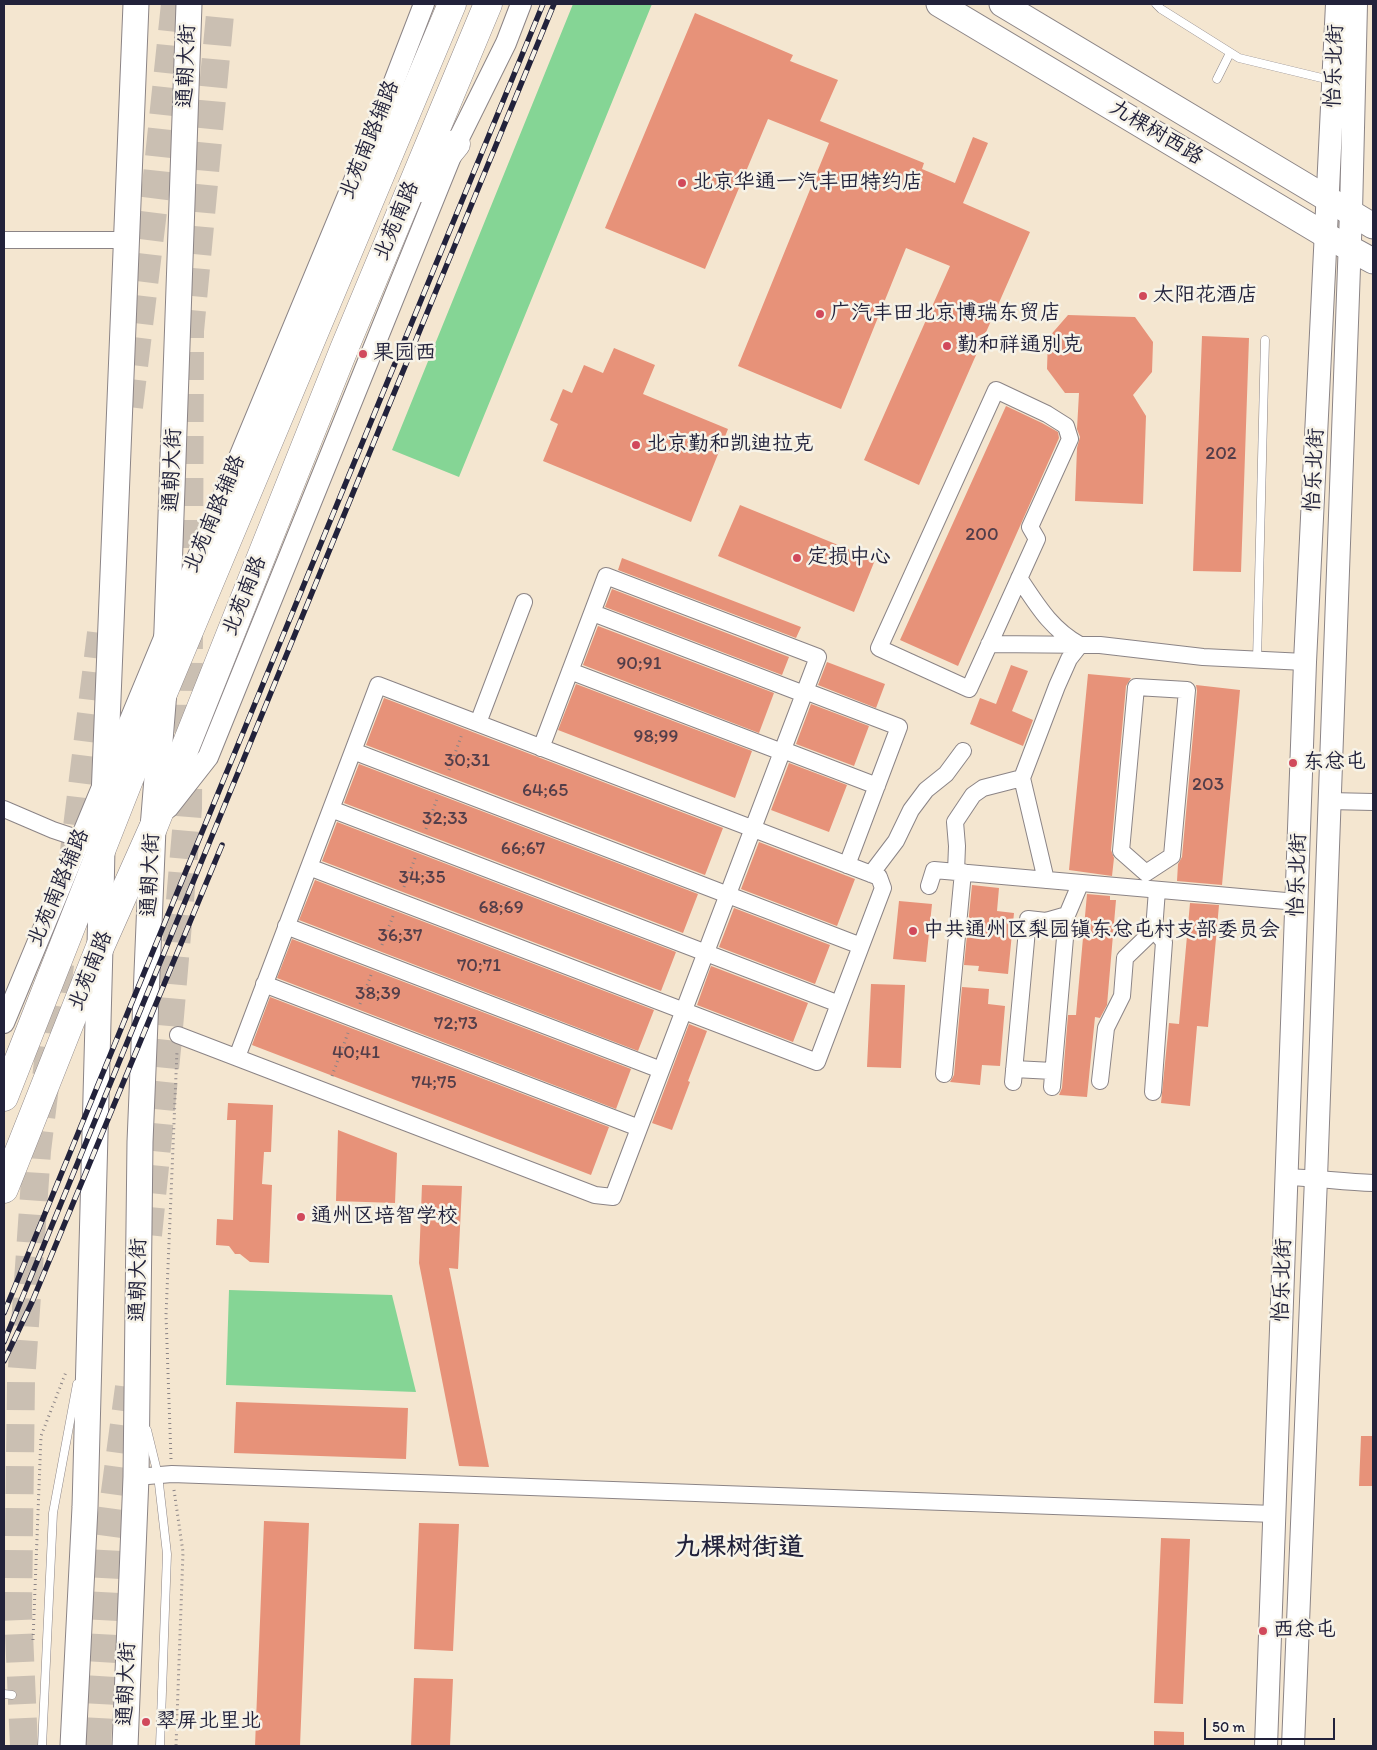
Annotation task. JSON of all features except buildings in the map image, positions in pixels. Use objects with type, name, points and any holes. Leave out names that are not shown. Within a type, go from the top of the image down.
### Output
[{"type":"highway","name":"北苑南路","points":[[4,1097],[91,843],[164,691],[452,4]]},
{"type":"highway","name":"北苑南路","points":[[4,1189],[100,947],[153,828],[344,348],[488,4]]},
{"type":"highway","points":[[403,208],[456,144]]},
{"type":"main road","points":[[73,1746],[85,1507],[100,947],[91,843],[104,780],[136,4]]},
{"type":"main road","name":"通朝大街","points":[[125,1746],[155,1475],[137,1394],[140,1142],[153,828],[167,629],[189,4]]},
{"type":"main road","name":"九棵树西路","points":[[940,4],[1327,236],[1373,260]]},
{"type":"main road","name":"九棵树西路","points":[[1002,4],[1373,226]]},
{"type":"main road","name":"怡乐北街","points":[[1266,1746],[1288,1177],[1305,662],[1329,200],[1337,4]]},
{"type":"main road","name":"怡乐北街","points":[[1293,1746],[1316,1178],[1351,212],[1356,4]]},
{"type":"street","name":"北苑南路辅路","points":[[104,780],[380,118],[424,4]]},
{"type":"street","points":[[153,828],[208,757],[456,144],[506,43],[521,4]]},
{"type":"street","points":[[4,240],[125,240]]},
{"type":"street","points":[[996,390],[1047,414],[1066,426],[1070,439],[1030,527],[1037,539],[1019,578],[969,689],[879,648],[996,390]]},
{"type":"street","points":[[178,1035],[595,1194],[613,1196],[818,658],[606,576],[541,748]]},
{"type":"street","points":[[1019,578],[1049,620],[1065,637],[1080,645]]},
{"type":"street","points":[[478,723],[524,602]]},
{"type":"street","points":[[593,613],[899,728],[847,865]]},
{"type":"street","points":[[990,644],[1100,645],[1203,656],[1305,662]]},
{"type":"street","points":[[1046,880],[1022,778],[1061,677],[1069,659],[1080,645]]},
{"type":"street","points":[[570,671],[877,786]]},
{"type":"street","points":[[237,1057],[308,867],[378,685],[879,877],[883,888],[817,1062],[308,867]]},
{"type":"street","points":[[1149,884],[1172,856],[1187,690],[1136,688],[1121,851],[1149,884],[1154,930],[1164,942],[1153,1092]]},
{"type":"street","points":[[353,751],[862,946]]},
{"type":"street","points":[[871,874],[896,840],[911,810],[926,790],[946,774],[963,752]]},
{"type":"street","points":[[944,1074],[959,872],[955,822],[973,795],[983,788],[1022,778]]},
{"type":"street","points":[[1329,801],[1373,802]]},
{"type":"street","points":[[4,809],[91,843]]},
{"type":"street","points":[[331,809],[839,1004]]},
{"type":"street","name":"北苑南路辅路","points":[[4,1023],[91,843]]},
{"type":"street","points":[[928,886],[934,870],[1079,883],[1149,884],[1297,902]]},
{"type":"street","points":[[1068,916],[1046,921],[1028,919],[1013,1075],[1052,1079],[1068,916],[1079,883]]},
{"type":"street","points":[[286,926],[661,1070]]},
{"type":"street","points":[[1100,1082],[1106,1028],[1122,996],[1125,958],[1154,930]]},
{"type":"street","points":[[264,984],[639,1128]]},
{"type":"street","points":[[1288,1177],[1373,1183]]},
{"type":"street","points":[[155,1475],[1274,1514]]},
{"type":"lane","points":[[1156,4],[1239,58],[1334,81]]},
{"type":"lane","points":[[1217,79],[1230,53]]},
{"type":"lane","points":[[1257,660],[1265,340]]},
{"type":"lane","points":[[80,1370],[90,1313]]},
{"type":"lane","points":[[42,1746],[53,1513],[78,1380]]},
{"type":"lane","points":[[155,1475],[167,1554],[160,1746]]},
{"type":"path","points":[[176,1746],[183,1552],[155,1475],[166,1315],[178,1035]]},
{"type":"green space","points":[[573,4],[652,4],[459,477],[392,450]]},
{"type":"green space","points":[[229,1290],[392,1295],[416,1392],[226,1385]]},
{"type":"tunnel","points":[[129,407],[155,195],[175,4]]},
{"type":"tunnel","points":[[189,590],[190,331],[221,4]]},
{"type":"tunnel","points":[[148,1235],[168,1039],[188,808],[189,630]]},
{"type":"tunnel","points":[[24,1746],[18,1611],[21,1382],[37,1151],[101,633]]},
{"type":"tunnel","points":[[97,1746],[109,1537],[129,1387]]},
{"type":"railway","points":[[4,1313],[543,4]]},
{"type":"railway","points":[[4,1342],[554,4]]},
{"type":"railway","points":[[4,1361],[32,1302],[222,845]]},
{"type":"place","name":"北京华通一汽丰田特约店","points":[[682,183]]},
{"type":"place","name":"太阳花酒店","points":[[1143,296]]},
{"type":"place","name":"广汽丰田北京博瑞东贸店","points":[[820,314]]},
{"type":"place","name":"勤和祥通别克","points":[[947,346]]},
{"type":"place","name":"果园西","points":[[363,354]]},
{"type":"place","name":"北京勤和凯迪拉克","points":[[636,445]]},
{"type":"place","name":"定损中心","points":[[797,558]]},
{"type":"place","name":"东总屯","points":[[1293,763]]},
{"type":"place","name":"中共通州区梨园镇东总屯村支部委员会","points":[[913,931]]},
{"type":"place","name":"通州区培智学校","points":[[301,1217]]},
{"type":"place","name":"西总屯","points":[[1263,1631]]},
{"type":"place","name":"翠屏北里北","points":[[146,1722]]},
{"type":"district","name":"九棵树街道","points":[[739,1548]]}]
